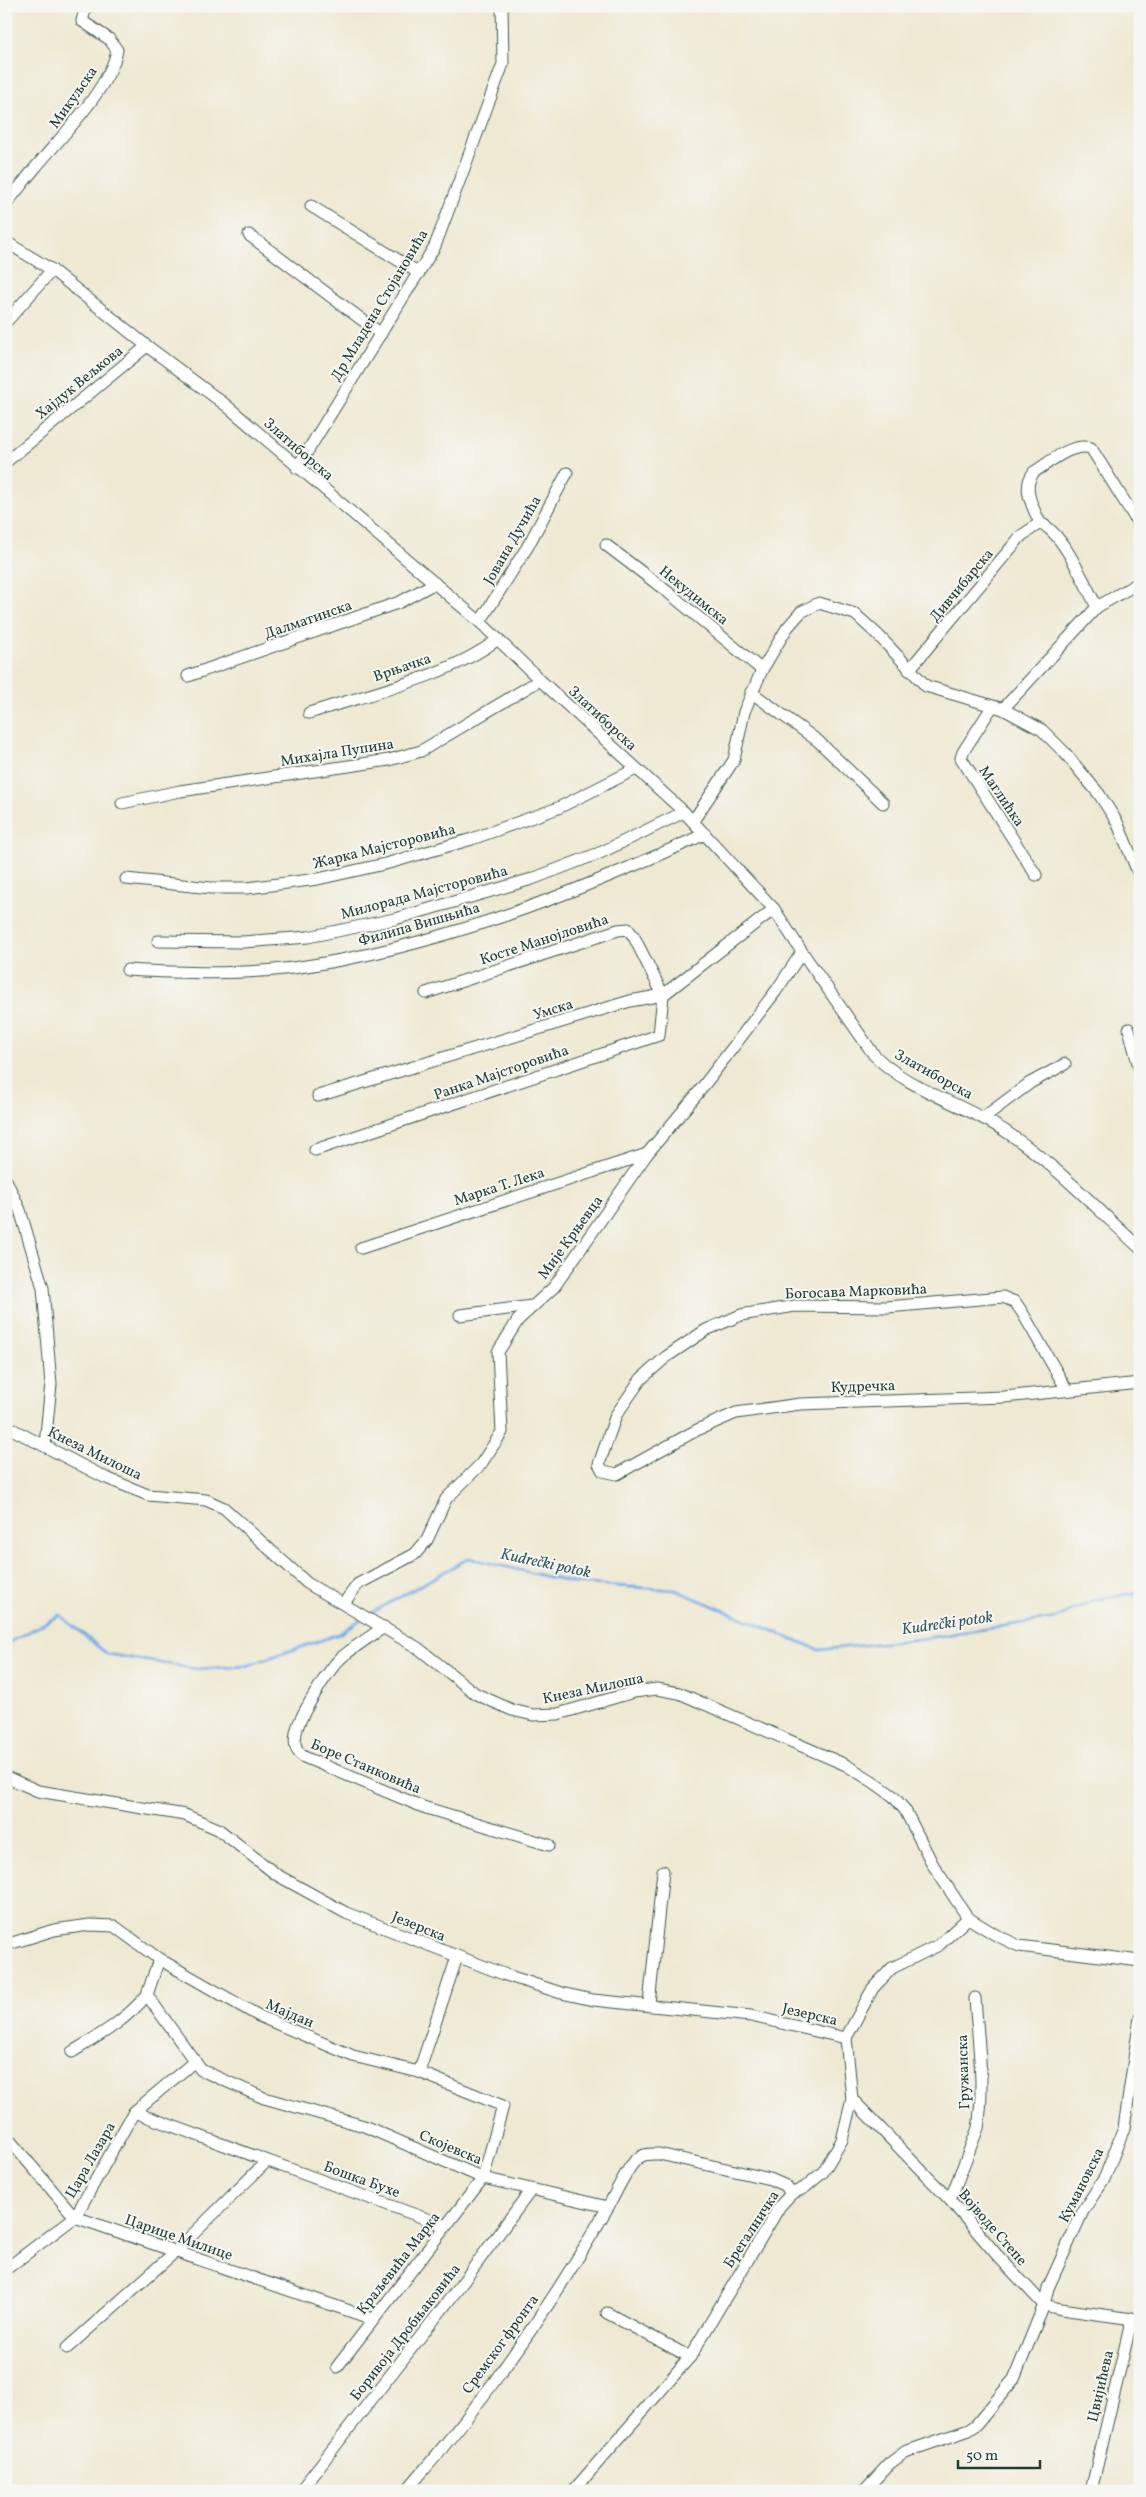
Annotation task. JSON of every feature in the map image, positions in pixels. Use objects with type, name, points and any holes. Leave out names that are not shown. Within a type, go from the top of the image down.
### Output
[{"type":"street","name":"Микуљска","points":[[6,204],[35,168],[66,135],[115,64],[117,50],[110,38],[87,26],[82,21],[86,6]]},
{"type":"street","name":"Др Младена Стојановића","points":[[296,468],[435,246],[503,64],[502,6]]},
{"type":"street","points":[[311,206],[419,273]]},
{"type":"street","points":[[249,235],[381,334]]},
{"type":"street","name":"Златиборска","points":[[6,242],[52,270],[147,346],[227,406],[296,468],[480,622],[540,680],[684,812],[774,909],[874,1055],[886,1067],[903,1078],[983,1118],[1032,1150],[1140,1248]]},
{"type":"street","points":[[6,322],[52,270]]},
{"type":"street","name":"Хајдук Вељкова","points":[[7,461],[147,346]]},
{"type":"street","points":[[1097,607],[1065,550],[1048,527],[1040,523],[1028,491],[1028,482],[1031,475],[1075,448],[1091,448],[1140,526]]},
{"type":"street","name":"Јована Дучића","points":[[480,622],[528,546],[567,473]]},
{"type":"street","name":"Дивчибарска","points":[[909,670],[1020,536],[1040,523]]},
{"type":"street","name":"Некудимска","points":[[606,546],[669,593],[762,670]]},
{"type":"street","points":[[998,708],[1097,607],[1140,582]]},
{"type":"street","name":"Далматинска","points":[[188,676],[400,602],[435,584]]},
{"type":"street","points":[[693,821],[734,760],[744,712],[762,670],[787,628],[796,617],[801,612],[819,603],[855,614],[878,635],[926,686],[998,708],[1042,730],[1065,753],[1099,794],[1117,822],[1140,877]]},
{"type":"street","name":"Врњачка","points":[[310,713],[414,680],[481,652],[498,639]]},
{"type":"street","name":"Михајла Пупина","points":[[122,803],[180,791],[389,760],[422,751],[540,680]]},
{"type":"street","points":[[751,692],[818,741],[883,803]]},
{"type":"street","name":"Маглићка","points":[[998,708],[963,752],[961,758],[1036,875]]},
{"type":"street","name":"Жарка Мајсторовића","points":[[126,879],[210,888],[247,888],[318,879],[388,863],[472,839],[558,808],[636,769]]},
{"type":"street","name":"Милорада Мајсторовића","points":[[158,941],[243,942],[308,937],[394,919],[532,879],[602,852],[684,812]]},
{"type":"street","name":"Филипа Вишњића","points":[[127,970],[179,973],[252,971],[291,968],[365,956],[416,943],[558,898],[627,870],[704,834]]},
{"type":"street","name":"Умска","points":[[318,1096],[630,1001],[663,995],[774,909]]},
{"type":"street","name":"Косте Манојловића","points":[[426,993],[618,930],[628,929],[634,937],[663,995]]},
{"type":"street","name":"Мије Крњевца","points":[[344,1603],[358,1584],[415,1554],[427,1540],[446,1499],[481,1464],[502,1432],[498,1352],[518,1320],[554,1287],[647,1154],[710,1077],[776,991],[802,952]]},
{"type":"street","name":"Ранка Мајсторовића","points":[[316,1150],[659,1035],[663,995]]},
{"type":"street","points":[[1129,1029],[1140,1071]]},
{"type":"street","points":[[983,1118],[1030,1083],[1065,1064]]},
{"type":"street","name":"Марка Т. Лека","points":[[361,1248],[647,1154]]},
{"type":"street","points":[[6,1180],[20,1210],[43,1288],[52,1384],[45,1445]]},
{"type":"street","name":"Богосава Марковића","points":[[603,1471],[599,1464],[616,1415],[641,1379],[666,1358],[706,1330],[741,1315],[795,1306],[887,1307],[1003,1297],[1015,1302],[1022,1312],[1067,1390]]},
{"type":"street","points":[[460,1315],[532,1306]]},
{"type":"street","name":"Кудречка","points":[[603,1471],[617,1474],[697,1430],[736,1413],[800,1404],[1004,1397],[1140,1383]]},
{"type":"street","name":"Кнеза Милоша","points":[[6,1426],[104,1477],[148,1495],[206,1500],[224,1508],[308,1583],[418,1648],[476,1694],[512,1710],[533,1716],[558,1714],[634,1692],[657,1689],[679,1693],[846,1765],[893,1796],[905,1810],[933,1865],[968,1918],[1019,1946],[1140,1961]]},
{"type":"street","name":"Боре Станковића","points":[[384,1627],[341,1658],[316,1692],[296,1731],[295,1746],[297,1752],[304,1757],[423,1807],[549,1844]]},
{"type":"street","name":"Језерска","points":[[6,1777],[38,1791],[185,1815],[218,1829],[277,1874],[346,1913],[457,1957],[561,1993],[593,2000],[649,2004],[751,2016],[846,2038]]},
{"type":"street","points":[[649,2004],[663,1871]]},
{"type":"street","points":[[846,2038],[873,1988],[892,1968],[939,1944],[968,1918]]},
{"type":"street","name":"Мајдан","points":[[6,1945],[54,1930],[90,1925],[114,1926],[158,1959],[259,2016],[353,2056],[419,2072],[503,2106],[483,2178]]},
{"type":"street","points":[[419,2072],[457,1957]]},
{"type":"street","points":[[72,2052],[114,2027],[133,2012],[148,1994],[158,1959]]},
{"type":"street","name":"Скојевска","points":[[148,1994],[201,2070],[264,2098],[364,2126],[483,2178],[608,2207]]},
{"type":"street","name":"Гружанска","points":[[950,2200],[978,2128],[980,2116],[982,2094],[975,1998]]},
{"type":"street","name":"Кумановска","points":[[864,2491],[889,2464],[905,2452],[968,2430],[976,2425],[1014,2379],[1044,2305],[1048,2288],[1083,2211],[1105,2177],[1124,2128],[1140,2017]]},
{"type":"street","name":"Брегалничка","points":[[573,2491],[690,2357],[780,2206],[790,2194],[804,2188],[823,2172],[842,2140],[852,2098],[846,2038]]},
{"type":"street","name":"Цара Лазара","points":[[6,2269],[75,2218],[134,2112],[195,2061]]},
{"type":"street","name":"Војводе Степе","points":[[852,2098],[950,2200],[997,2255],[1044,2305]]},
{"type":"street","name":"Бошка Бухе","points":[[134,2112],[446,2226]]},
{"type":"street","points":[[6,2136],[75,2218]]},
{"type":"street","points":[[608,2207],[638,2157],[648,2154],[659,2154],[770,2179],[786,2186],[790,2194]]},
{"type":"street","points":[[67,2348],[175,2252],[268,2161]]},
{"type":"street","name":"Краљевића Марка","points":[[337,2367],[483,2178]]},
{"type":"street","name":"Боривоја Дробњаковића","points":[[300,2491],[460,2286],[531,2190]]},
{"type":"street","name":"Сремског фронта","points":[[406,2491],[446,2446],[512,2356],[560,2286],[608,2207]]},
{"type":"street","name":"Царице Милице","points":[[75,2218],[373,2319]]},
{"type":"street","points":[[1044,2305],[1136,2319]]},
{"type":"street","points":[[607,2312],[690,2357]]},
{"type":"street","name":"Цвијићева","points":[[1091,2491],[1136,2319]]},
{"type":"waterway","name":"Kudrečki potok","points":[[368,1615],[469,1558],[573,1583],[675,1590],[819,1650],[920,1639],[1056,1618],[1094,1600],[1140,1592]]},
{"type":"waterway","name":"Kudrečki potok","points":[[6,1644],[60,1615],[107,1654],[197,1669],[246,1666],[339,1634],[363,1618]]}]
